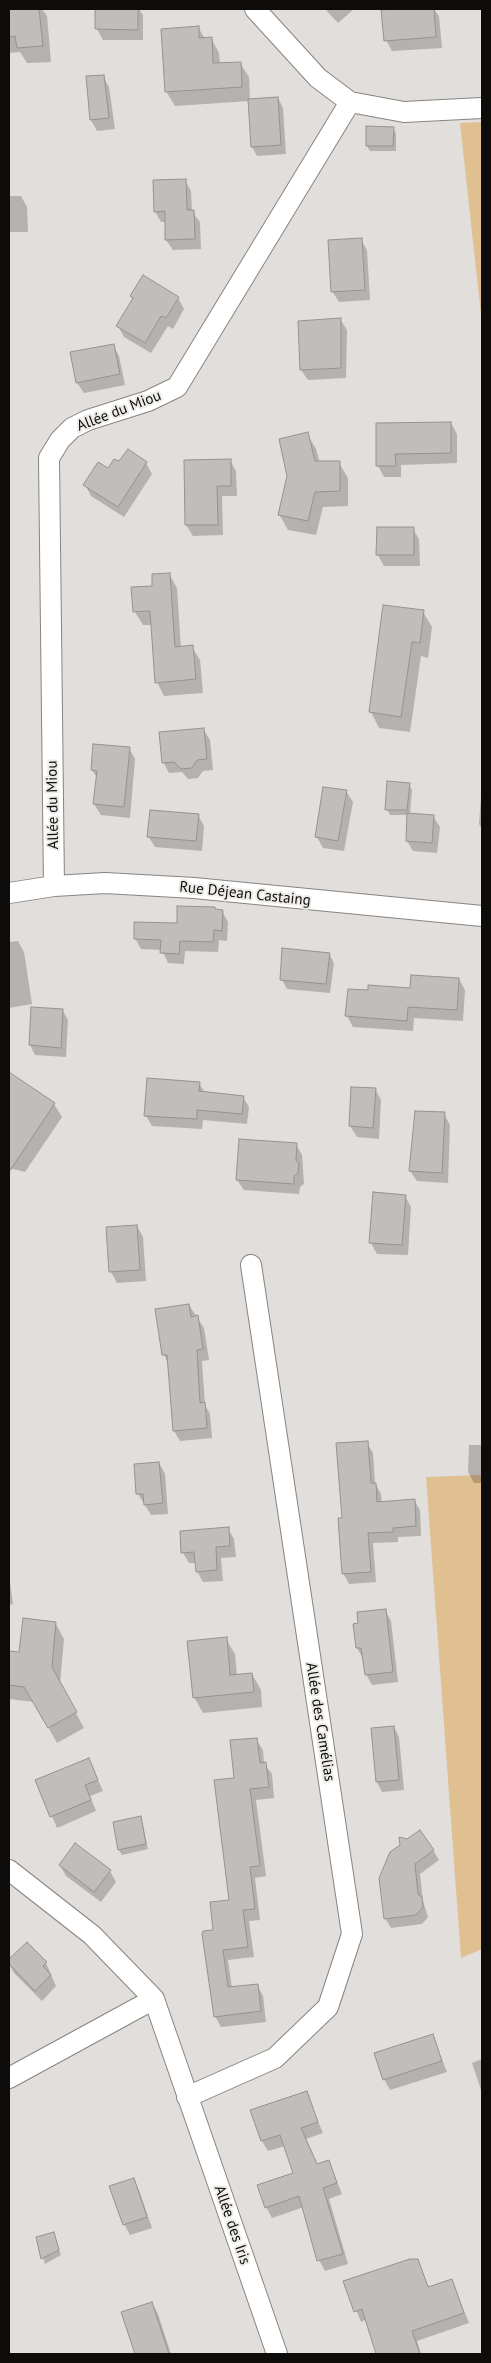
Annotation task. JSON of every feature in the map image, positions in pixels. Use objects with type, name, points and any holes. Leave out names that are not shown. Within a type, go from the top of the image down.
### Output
[{"type":"street","points":[[255,9],[318,78],[350,102],[404,112],[482,108]]},
{"type":"street","name":"Allée du Miou","points":[[54,886],[49,458],[60,440],[72,428],[88,420],[148,401],[178,387],[350,102]]},
{"type":"street","name":"Rue Déjean Castaing","points":[[9,893],[54,886],[105,883],[194,888],[482,916]]},
{"type":"street","name":"Allée des Camélias","points":[[187,2097],[275,2058],[322,2013],[328,2007],[352,1934],[251,1265]]},
{"type":"street","points":[[9,1870],[92,1935],[154,1999],[9,2078]]},
{"type":"street","name":"Allée des Iris","points":[[154,1999],[277,2354]]},
{"type":"shaded area","points":[[482,122],[482,324],[460,123]]},
{"type":"shaded area","points":[[482,1475],[482,1949],[461,1958],[426,1477]]},
{"type":"building","points":[[9,9],[39,9],[43,46],[17,48],[15,36],[9,37]]},
{"type":"building","points":[[95,9],[138,9],[138,30],[95,29]]},
{"type":"building","points":[[434,9],[436,37],[384,41],[381,10]]},
{"type":"building","points":[[199,26],[199,38],[212,37],[213,63],[241,62],[242,87],[165,92],[161,29]]},
{"type":"building","points":[[104,75],[109,118],[90,120],[86,76]]},
{"type":"building","points":[[278,97],[281,145],[251,147],[248,99]]},
{"type":"building","points":[[366,126],[394,127],[393,146],[366,146]]},
{"type":"building","points":[[186,179],[187,210],[194,210],[195,239],[165,240],[165,211],[154,212],[153,180]]},
{"type":"building","points":[[362,238],[365,290],[331,292],[328,240]]},
{"type":"building","points":[[143,275],[179,297],[166,318],[161,316],[145,343],[116,326],[133,298],[130,296]]},
{"type":"building","points":[[341,318],[341,368],[300,370],[298,321]]},
{"type":"building","points":[[114,344],[120,374],[76,383],[70,352]]},
{"type":"building","points":[[451,422],[451,453],[395,454],[396,466],[376,466],[376,423]]},
{"type":"building","points":[[308,432],[315,461],[340,461],[340,491],[315,492],[308,521],[278,515],[287,476],[279,439]]},
{"type":"building","points":[[128,449],[147,462],[118,507],[83,485],[98,462],[108,468],[114,459],[119,461]]},
{"type":"building","points":[[231,459],[231,486],[217,486],[218,525],[185,525],[184,460]]},
{"type":"building","points":[[377,527],[414,527],[414,555],[376,555]]},
{"type":"building","points":[[170,573],[175,647],[193,645],[196,679],[155,683],[150,611],[133,612],[131,587],[152,586],[152,574]]},
{"type":"building","points":[[383,605],[424,610],[420,643],[412,642],[401,717],[369,712]]},
{"type":"building","points":[[204,728],[207,759],[197,760],[192,768],[181,769],[174,762],[162,763],[159,732]]},
{"type":"building","points":[[93,744],[130,747],[124,807],[93,804],[97,771],[91,770]]},
{"type":"building","points":[[387,781],[410,783],[407,810],[385,810]]},
{"type":"building","points":[[323,787],[347,790],[338,841],[315,837]]},
{"type":"building","points":[[150,810],[199,814],[196,841],[147,837]]},
{"type":"building","points":[[407,813],[434,815],[432,843],[406,841]]},
{"type":"building","points":[[177,906],[215,907],[215,909],[223,910],[222,931],[214,930],[213,942],[180,941],[179,954],[160,953],[161,940],[134,939],[134,922],[177,923]]},
{"type":"building","points":[[282,948],[330,953],[326,984],[280,980]]},
{"type":"building","points":[[411,975],[459,978],[457,1010],[408,1007],[407,1021],[345,1016],[348,989],[368,990],[368,985],[410,988]]},
{"type":"building","points":[[31,1007],[63,1009],[61,1048],[29,1045]]},
{"type":"building","points":[[9,1072],[55,1103],[9,1172]]},
{"type":"building","points":[[147,1078],[200,1082],[199,1091],[244,1096],[242,1114],[197,1110],[197,1119],[144,1116]]},
{"type":"building","points":[[351,1087],[376,1088],[373,1128],[349,1126]]},
{"type":"building","points":[[415,1111],[445,1112],[442,1173],[409,1171]]},
{"type":"building","points":[[239,1139],[297,1143],[296,1160],[299,1164],[298,1173],[294,1176],[294,1184],[236,1180]]},
{"type":"building","points":[[373,1192],[406,1195],[402,1245],[369,1243]]},
{"type":"building","points":[[137,1225],[140,1270],[109,1272],[106,1227]]},
{"type":"building","points":[[189,1304],[191,1317],[198,1315],[203,1349],[197,1350],[200,1403],[205,1402],[207,1428],[173,1431],[167,1355],[162,1355],[155,1309]]},
{"type":"building","points":[[368,1441],[371,1483],[376,1483],[377,1502],[415,1499],[416,1526],[393,1528],[393,1532],[368,1533],[371,1572],[342,1574],[338,1518],[342,1518],[336,1443]]},
{"type":"building","points":[[159,1462],[163,1503],[144,1505],[143,1494],[136,1494],[134,1464]]},
{"type":"building","points":[[229,1527],[230,1546],[216,1547],[217,1570],[196,1572],[194,1552],[181,1553],[180,1531]]},
{"type":"building","points":[[386,1609],[393,1672],[365,1675],[361,1648],[356,1648],[353,1624],[358,1623],[357,1612]]},
{"type":"building","points":[[23,1618],[56,1622],[52,1667],[77,1712],[48,1728],[24,1687],[9,1685],[9,1651],[19,1652]]},
{"type":"building","points":[[227,1637],[230,1675],[252,1673],[254,1692],[193,1698],[187,1641]]},
{"type":"building","points":[[394,1726],[399,1780],[376,1782],[371,1728]]},
{"type":"building","points":[[257,1738],[260,1763],[266,1762],[269,1787],[250,1789],[260,1866],[250,1867],[255,1909],[243,1910],[248,1947],[223,1950],[228,1987],[258,1984],[261,2011],[214,2017],[202,1934],[203,1931],[213,1930],[210,1902],[229,1900],[214,1780],[234,1778],[230,1740]]},
{"type":"building","points":[[89,1758],[98,1780],[85,1785],[91,1800],[50,1817],[35,1780]]},
{"type":"building","points":[[141,1816],[146,1844],[118,1850],[113,1822]]},
{"type":"building","points":[[420,1830],[434,1850],[415,1864],[418,1894],[422,1897],[423,1907],[416,1915],[384,1919],[379,1878],[390,1852],[400,1845],[399,1837],[407,1839]]},
{"type":"building","points":[[75,1843],[111,1870],[94,1892],[59,1865]]},
{"type":"building","points":[[27,1942],[47,1962],[43,1966],[51,1975],[35,1991],[9,1964],[9,1959]]},
{"type":"building","points":[[433,2034],[442,2061],[383,2080],[374,2053]]},
{"type":"building","points":[[307,2091],[318,2122],[301,2128],[317,2164],[329,2160],[337,2183],[323,2188],[343,2254],[317,2261],[299,2196],[265,2208],[257,2185],[293,2173],[280,2135],[261,2141],[250,2110]]},
{"type":"building","points":[[134,2178],[147,2217],[123,2225],[109,2186]]},
{"type":"building","points":[[54,2232],[59,2250],[41,2259],[36,2237]]},
{"type":"building","points":[[410,2259],[418,2259],[428,2287],[452,2279],[464,2313],[412,2331],[420,2354],[376,2354],[362,2309],[354,2312],[343,2281]]},
{"type":"building","points":[[152,2302],[169,2354],[135,2354],[121,2312]]}]
